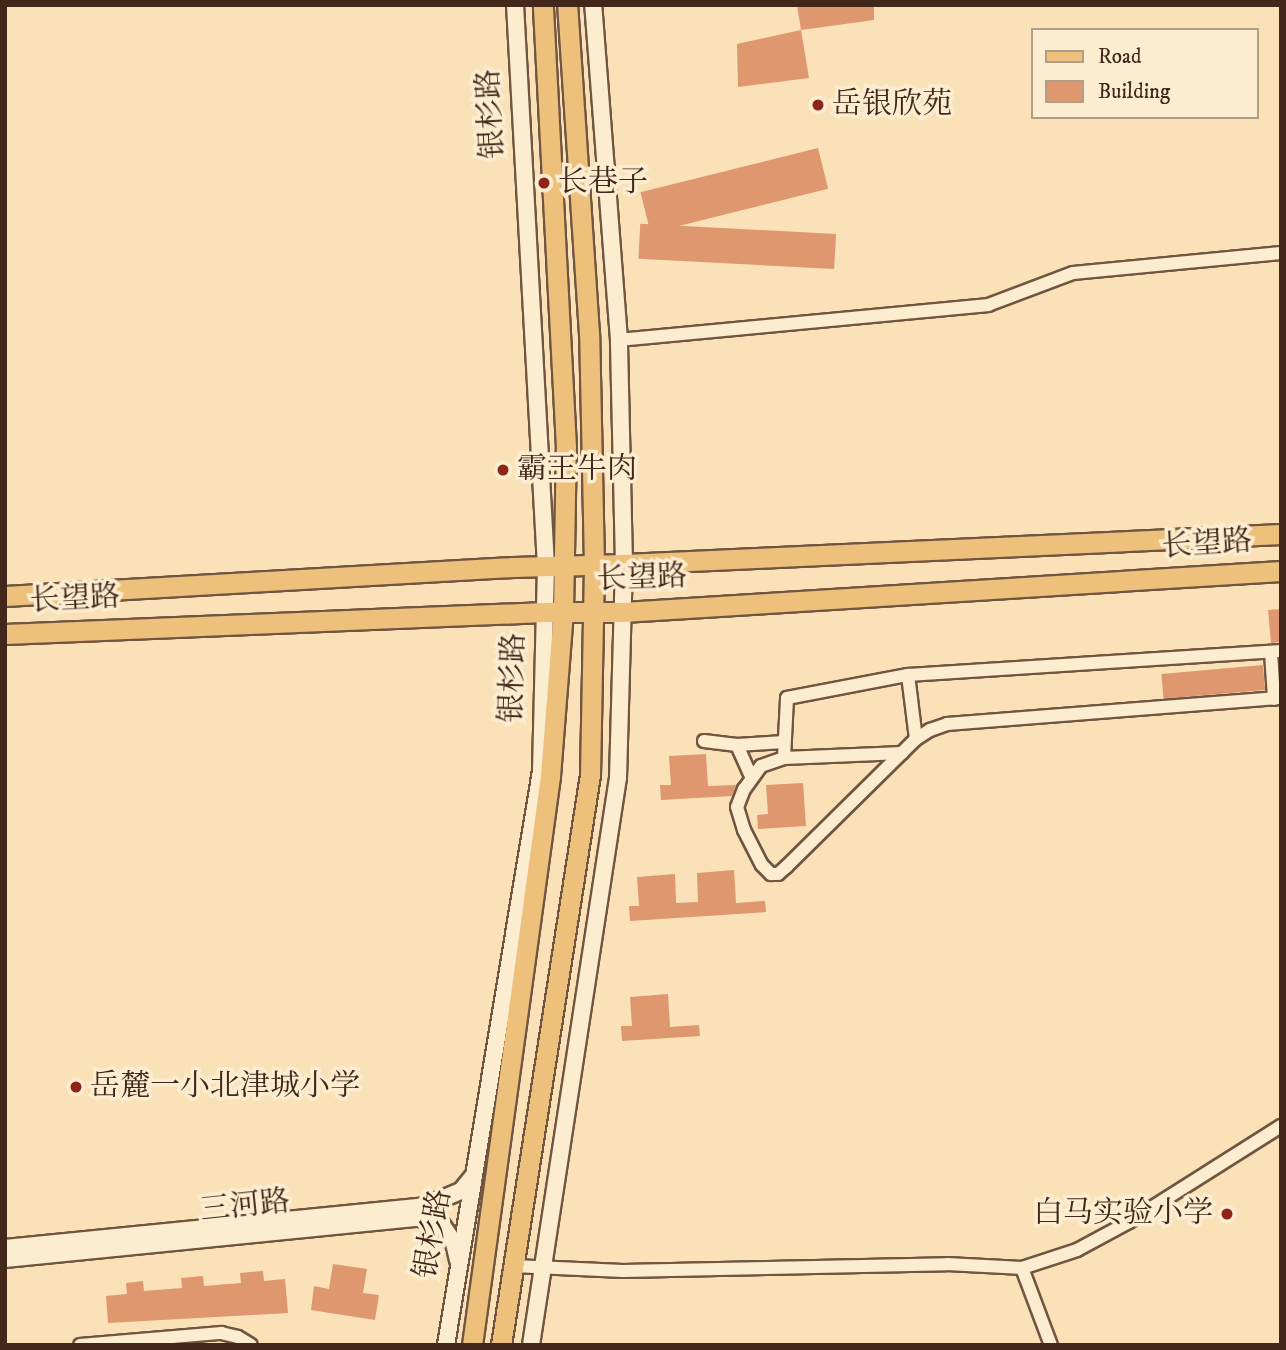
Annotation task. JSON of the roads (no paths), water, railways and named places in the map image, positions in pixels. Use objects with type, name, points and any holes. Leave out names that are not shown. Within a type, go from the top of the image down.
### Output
[{"type":"main road","name":"银杉路","points":[[472,1345],[550,776],[556,566],[566,447],[543,5]]},
{"type":"main road","points":[[500,1345],[590,775],[594,565],[589,334],[567,5]]},
{"type":"main road","name":"长望路","points":[[5,596],[556,566],[1281,534]]},
{"type":"main road","name":"长望路","points":[[5,634],[76,629],[554,612],[623,612],[1281,571]]},
{"type":"street","name":"银杉路","points":[[515,5],[556,566]]},
{"type":"street","points":[[531,1345],[618,778],[624,564],[619,340],[593,5]]},
{"type":"street","points":[[619,340],[988,305],[1073,273],[1281,253]]},
{"type":"street","name":"银杉路","points":[[446,1345],[541,771],[554,612]]},
{"type":"street","points":[[784,758],[787,698],[908,675],[1276,652],[1277,698],[959,722],[930,730],[916,739],[902,753],[778,874],[771,874],[762,865],[738,816],[740,797],[751,776],[761,766],[784,758],[902,753]]},
{"type":"street","points":[[908,675],[916,739]]},
{"type":"street","points":[[704,741],[737,745],[784,742]]},
{"type":"street","points":[[737,745],[751,776]]},
{"type":"street","points":[[513,1266],[623,1271],[947,1264],[1022,1268],[1077,1250],[1129,1222],[1281,1126]]},
{"type":"street","name":"三河路","points":[[5,1248],[425,1206],[461,1191],[475,1174]]},
{"type":"street","name":"三河路","points":[[5,1259],[417,1218],[430,1219],[442,1225],[454,1243],[459,1267]]},
{"type":"street","points":[[1022,1268],[1051,1345]]},
{"type":"street","points":[[80,1345],[221,1333],[238,1336],[251,1345]]},
{"type":"place","name":"岳银欣苑","points":[[818,105]]},
{"type":"place","name":"长巷子","points":[[544,183]]},
{"type":"place","name":"霸王牛肉","points":[[503,470]]},
{"type":"place","name":"岳麓一小北津城小学","points":[[76,1087]]},
{"type":"place","name":"白马实验小学","points":[[1227,1214]]}]
